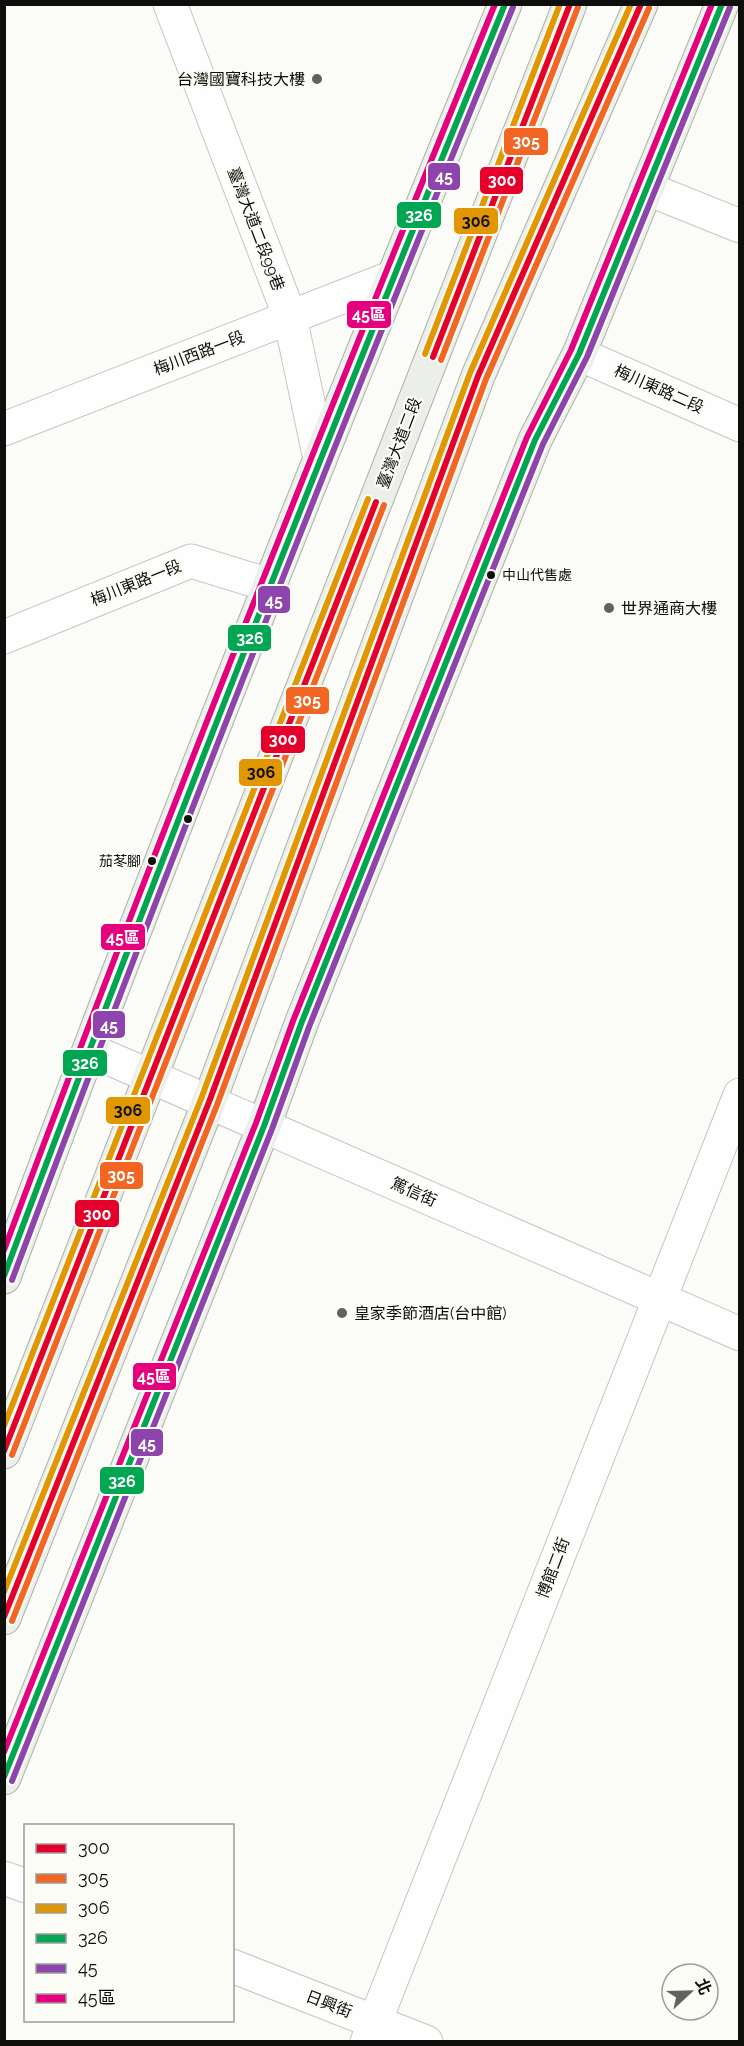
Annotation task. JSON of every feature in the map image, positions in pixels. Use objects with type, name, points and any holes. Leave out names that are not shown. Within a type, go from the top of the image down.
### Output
[{"type":"main road","points":[[4,1277],[269,585],[505,4]]},
{"type":"main road","name":"臺灣大道二段","points":[[4,1452],[570,4]]},
{"type":"main road","points":[[4,1618],[208,1102],[478,376],[641,4]]},
{"type":"main road","points":[[4,1778],[264,1126],[301,1024],[535,440],[579,354],[722,4]]},
{"type":"street","name":"臺灣大道二段99巷","points":[[170,4],[290,317],[320,459]]},
{"type":"street","points":[[648,189],[740,226]]},
{"type":"street","name":"梅川西路一段","points":[[4,429],[393,277]]},
{"type":"street","name":"梅川東路二段","points":[[579,354],[740,425]]},
{"type":"street","name":"梅川東路一段","points":[[4,637],[191,561],[269,585]]},
{"type":"street","name":"篤信街","points":[[90,1050],[740,1334]]},
{"type":"street","name":"博館二街","points":[[371,2031],[740,1095]]},
{"type":"street","points":[[4,1878],[24,1885]]},
{"type":"street","name":"日興街","points":[[234,1967],[371,2031],[426,2042]]},
{"type":"transit line","name":"45區","points":[[4,1250],[245,625],[495,4]]},
{"type":"transit line","name":"326","points":[[4,1276],[125,956],[250,638],[505,4]]},
{"type":"transit line","name":"306","points":[[425,354],[560,4]]},
{"type":"transit line","name":"300","points":[[433,357],[570,4]]},
{"type":"transit line","name":"306","points":[[4,1592],[201,1099],[470,373],[631,4]]},
{"type":"transit line","name":"300","points":[[4,1617],[209,1102],[478,376],[641,4]]},
{"type":"transit line","name":"45區","points":[[4,1752],[527,437],[571,350],[712,4]]},
{"type":"transit line","name":"326","points":[[4,1777],[264,1126],[301,1024],[535,440],[579,354],[722,4]]},
{"type":"transit line","name":"45","points":[[12,1280],[133,960],[258,642],[513,7]]},
{"type":"transit line","name":"305","points":[[441,360],[578,7]]},
{"type":"transit line","name":"45","points":[[12,1781],[272,1129],[309,1027],[543,444],[587,357],[730,7]]},
{"type":"transit line","name":"305","points":[[12,1621],[217,1105],[486,379],[649,8]]},
{"type":"transit line","name":"306","points":[[4,1426],[368,499]]},
{"type":"transit line","name":"300","points":[[4,1451],[376,502]]},
{"type":"transit line","name":"305","points":[[12,1455],[384,505]]},
{"type":"place","name":"台灣國寶科技大樓","points":[[317,79]]},
{"type":"place","name":"中山代售處","points":[[491,575]]},
{"type":"place","name":"世界通商大樓","points":[[609,608]]},
{"type":"place","name":"茄苳腳","points":[[152,861]]},
{"type":"place","name":"皇家季節酒店(台中館)","points":[[342,1313]]}]
